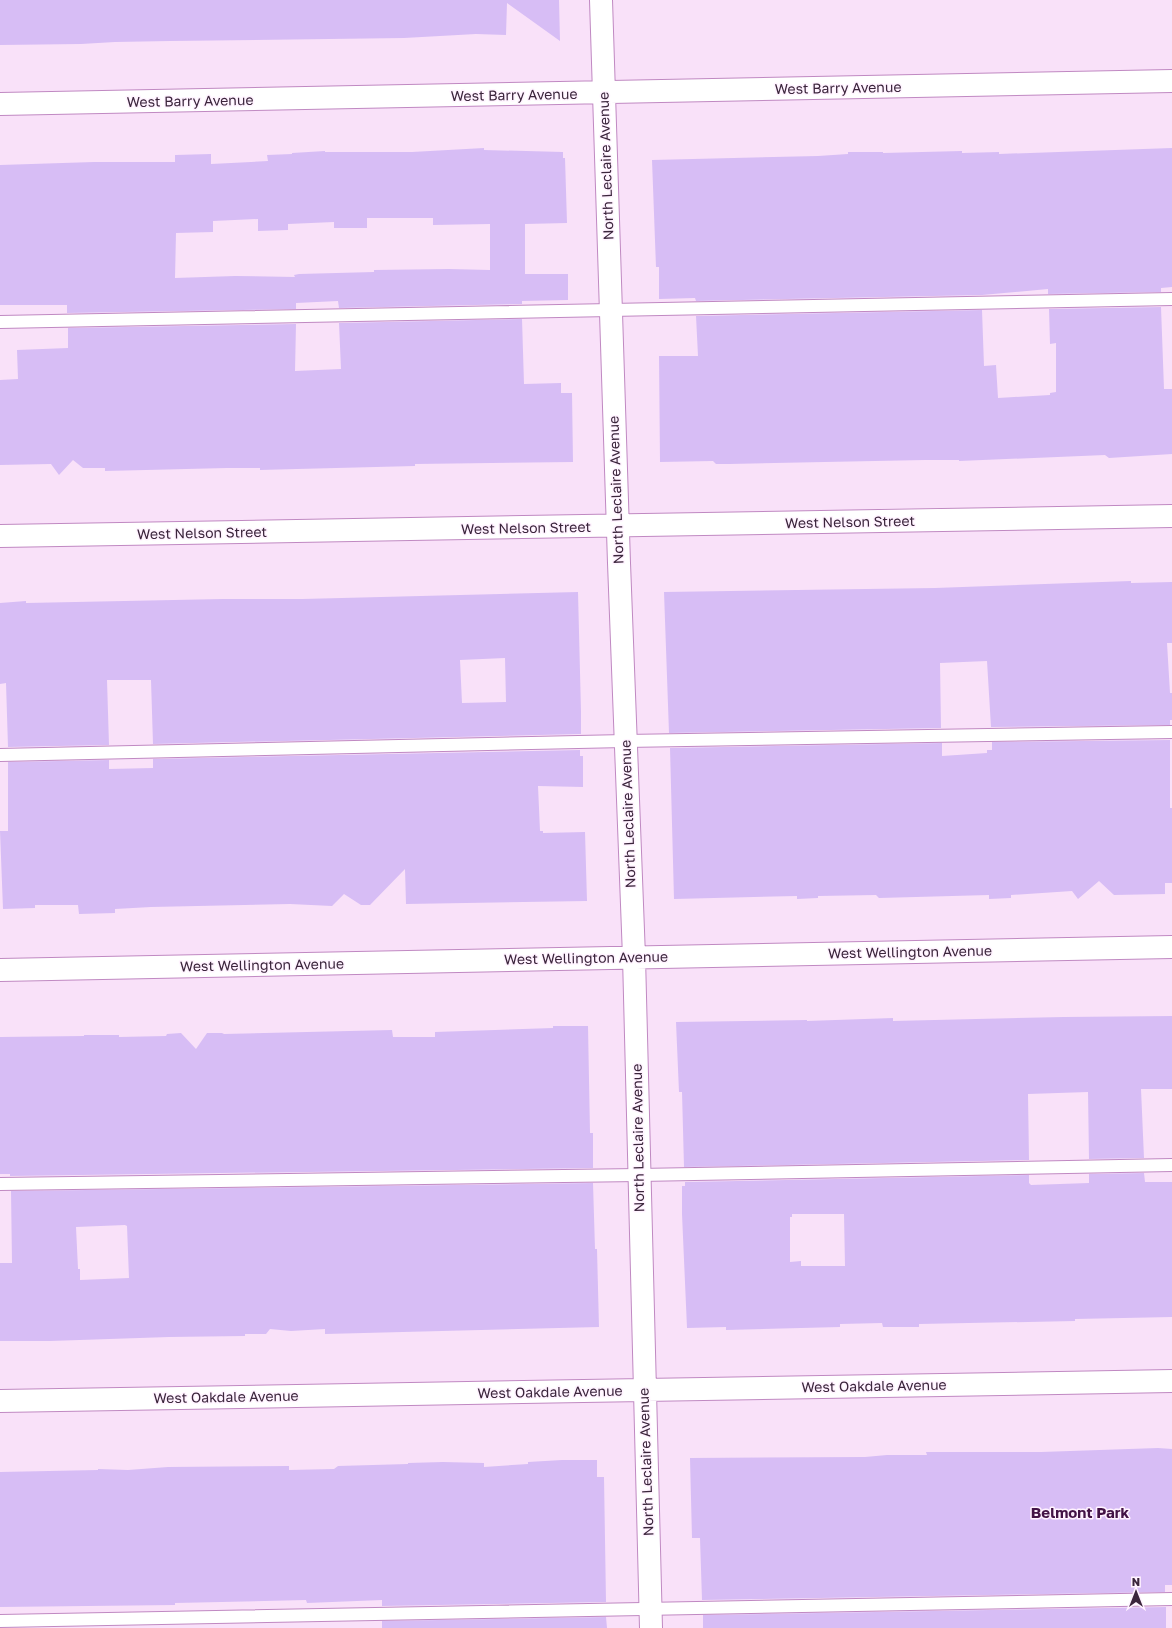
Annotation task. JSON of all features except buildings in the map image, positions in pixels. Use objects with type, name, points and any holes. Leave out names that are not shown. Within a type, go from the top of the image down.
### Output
[{"type":"street","name":"North Leclaire Avenue","points":[[601,0],[625,741],[634,957],[650,1619]]},
{"type":"street","name":"West Barry Avenue","points":[[0,104],[1172,81]]},
{"type":"street","name":"West Nelson Street","points":[[0,536],[1172,516]]},
{"type":"street","name":"West Wellington Avenue","points":[[0,970],[1172,948]]},
{"type":"street","name":"West Oakdale Avenue","points":[[0,1401],[1172,1381]]},
{"type":"lane","points":[[0,322],[1172,299]]},
{"type":"lane","points":[[0,755],[625,741],[1172,732]]},
{"type":"lane","points":[[0,1184],[639,1175],[1172,1165]]},
{"type":"lane","points":[[0,1621],[650,1619],[1172,1599]]},
{"type":"district","name":"Belmont Park","points":[[1080,1513]]}]
